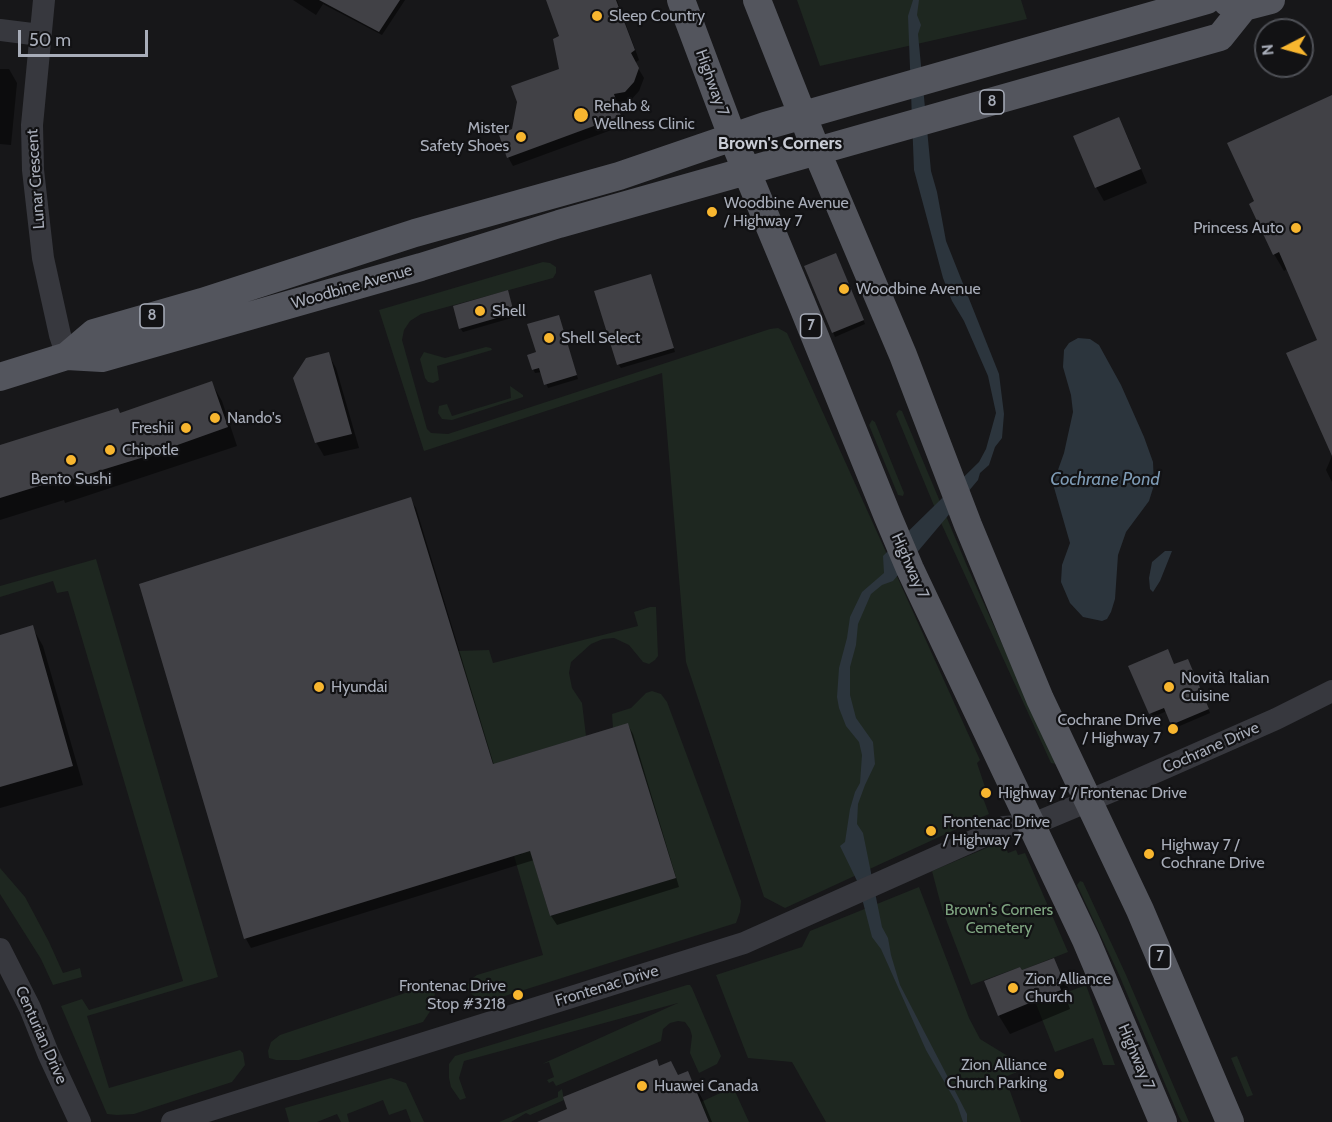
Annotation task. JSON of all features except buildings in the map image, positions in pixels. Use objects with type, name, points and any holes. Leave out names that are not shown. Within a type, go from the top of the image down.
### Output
[{"type":"main road","name":"Highway 7","points":[[681,0],[746,171],[910,569],[1086,940],[1162,1122]]},
{"type":"main road","name":"7","points":[[757,0],[817,152],[903,355],[968,525],[1040,699],[1140,910],[1230,1122]]},
{"type":"main road","name":"Woodbine Avenue","points":[[67,356],[94,333],[202,302],[415,233],[619,176],[732,136],[1207,0]]},
{"type":"main road","points":[[1217,0],[1244,7],[1271,0]]},
{"type":"main road","name":"Woodbine Avenue","points":[[0,377],[67,356],[102,358],[421,267],[559,224],[1220,37],[1244,7]]},
{"type":"street","name":"Lunar Crescent","points":[[44,0],[32,125],[35,193],[43,258],[60,335],[67,356]]},
{"type":"street","points":[[0,30],[40,35]]},
{"type":"street","name":"Cochrane Drive","points":[[1031,825],[1276,719],[1332,691]]},
{"type":"street","name":"Frontenac Drive","points":[[172,1122],[744,943],[1004,827],[1031,825]]},
{"type":"street","name":"Centurian Drive","points":[[0,949],[30,1008],[80,1122]]},
{"type":"green space","points":[[797,0],[1021,0],[1027,19],[820,66]]},
{"type":"green space","points":[[543,262],[556,267],[553,278],[421,314],[410,321],[404,330],[402,340],[427,429],[431,433],[448,434],[770,329],[778,328],[787,333],[980,760],[977,763],[987,793],[983,798],[989,814],[785,908],[764,897],[686,662],[662,373],[424,451],[379,310]]},
{"type":"green space","points":[[486,347],[492,350],[437,366],[439,380],[433,383],[428,382],[425,378],[420,359],[424,352],[445,358]]},
{"type":"green space","points":[[510,386],[523,397],[452,420],[442,419],[438,413],[439,406],[447,404],[452,416],[511,398]]},
{"type":"green space","points":[[899,410],[902,411],[967,566],[1056,764],[1051,763],[942,525],[896,414]]},
{"type":"green space","points":[[872,420],[875,422],[904,493],[903,496],[898,495],[869,425]]},
{"type":"green space","points":[[96,559],[218,977],[87,1016],[109,1088],[240,1050],[243,1053],[245,1065],[232,1082],[134,1114],[117,1115],[107,1114],[61,1006],[82,999],[89,1010],[183,981],[68,591],[57,593],[53,581],[0,597],[0,586]]},
{"type":"green space","points":[[656,607],[658,656],[655,660],[649,664],[643,662],[629,645],[614,638],[603,639],[591,644],[571,662],[569,673],[572,688],[582,703],[586,736],[503,761],[496,773],[457,651],[489,650],[493,663],[638,626],[634,612]]},
{"type":"green space","points":[[652,691],[661,694],[667,702],[741,901],[736,923],[489,1001],[476,997],[470,993],[467,986],[470,980],[477,975],[543,955],[514,856],[522,854],[519,846],[528,843],[550,916],[675,878],[628,724],[613,728],[612,714],[631,708],[646,693]]},
{"type":"green space","name":"Brown's Corners Cemetery","points":[[1003,841],[1008,853],[1016,850],[1018,855],[1025,853],[1068,952],[1022,970],[1020,967],[971,985],[942,909],[932,871]]},
{"type":"green space","points":[[0,868],[25,897],[63,973],[80,968],[82,977],[53,985],[41,959],[0,894]]},
{"type":"green space","points":[[1080,881],[1083,882],[1126,975],[1189,1122],[1182,1122],[1179,1117],[1120,977],[1077,885]]},
{"type":"green space","points":[[919,887],[969,1018],[980,1039],[1011,1058],[1017,1072],[1005,1077],[1021,1122],[826,1122],[792,1062],[748,1058],[716,975],[802,947],[810,931]]},
{"type":"green space","points":[[687,985],[692,988],[721,1056],[717,1064],[699,1073],[690,1053],[692,1036],[690,1029],[685,1022],[678,1021],[670,1023],[663,1029],[661,1041],[556,1086],[553,1081],[549,1083],[547,1080],[554,1077],[549,1062],[542,1064],[678,1003],[464,1061],[459,1078],[466,1098],[460,1100],[451,1087],[449,1064],[455,1056]]},
{"type":"green space","points":[[1086,985],[1115,1065],[1103,1065],[1093,1038],[1055,1052],[1036,1004]]},
{"type":"green space","points":[[420,988],[429,988],[435,993],[433,1007],[423,1022],[299,1060],[269,1058],[268,1051],[271,1042],[280,1035]]},
{"type":"green space","points":[[1237,1056],[1253,1095],[1247,1097],[1231,1058]]},
{"type":"green space","points":[[391,1078],[406,1083],[424,1122],[411,1122],[406,1109],[389,1115],[383,1100],[347,1114],[349,1122],[341,1122],[337,1114],[317,1122],[289,1122],[285,1108]]},
{"type":"green space","points":[[733,1087],[749,1122],[709,1122],[701,1102]]},
{"type":"green space","points":[[562,1089],[564,1100],[530,1115],[526,1113],[511,1122],[499,1122],[558,1097],[558,1092]]},
{"type":"water","points":[[913,0],[919,0],[917,15],[921,25],[918,34],[931,171],[946,241],[999,374],[1004,414],[1002,438],[995,447],[989,465],[980,473],[978,480],[893,581],[882,585],[871,594],[858,624],[856,645],[850,667],[850,695],[856,718],[873,742],[875,764],[858,804],[857,824],[863,833],[882,927],[888,938],[900,985],[967,1114],[967,1122],[963,1122],[957,1104],[926,1050],[881,949],[872,937],[858,883],[840,846],[845,842],[850,809],[860,783],[862,755],[859,742],[846,726],[837,697],[839,668],[850,617],[862,592],[884,573],[883,556],[979,462],[986,449],[996,413],[988,376],[943,278],[914,170],[908,16]]},
{"type":"water","name":"Cochrane Pond","points":[[1078,338],[1090,339],[1099,345],[1121,385],[1153,462],[1154,485],[1149,501],[1126,532],[1118,555],[1115,599],[1107,619],[1102,621],[1083,617],[1070,603],[1061,582],[1062,565],[1070,543],[1053,484],[1064,453],[1073,412],[1063,367],[1064,350],[1069,343]]},
{"type":"water","points":[[1165,551],[1172,551],[1153,592],[1150,589],[1149,578],[1152,562]]},
{"type":"place","name":"Sleep Country","points":[[597,16]]},
{"type":"place","name":"Rehab & Wellness Clinic","points":[[581,115]]},
{"type":"place","name":"Mister Safety Shoes","points":[[521,137]]},
{"type":"place","name":"Woodbine Avenue / Highway 7","points":[[712,212]]},
{"type":"place","name":"Princess Auto","points":[[1296,228]]},
{"type":"place","name":"Woodbine Avenue","points":[[844,289]]},
{"type":"place","name":"Shell","points":[[480,311]]},
{"type":"place","name":"Shell Select","points":[[549,338]]},
{"type":"place","name":"Nando's","points":[[215,418]]},
{"type":"place","name":"Freshii","points":[[186,428]]},
{"type":"place","name":"Chipotle","points":[[110,450]]},
{"type":"place","name":"Bento Sushi","points":[[71,460]]},
{"type":"place","name":"Hyundai","points":[[319,687]]},
{"type":"place","name":"Novità Italian Cuisine","points":[[1169,687]]},
{"type":"place","name":"Cochrane Drive / Highway 7","points":[[1173,729]]},
{"type":"place","name":"Highway 7 / Frontenac Drive","points":[[986,793]]},
{"type":"place","name":"Frontenac Drive / Highway 7","points":[[931,831]]},
{"type":"place","name":"Highway 7 / Cochrane Drive","points":[[1149,854]]},
{"type":"place","name":"Zion Alliance Church","points":[[1013,988]]},
{"type":"place","name":"Frontenac Drive Stop #3218","points":[[518,995]]},
{"type":"place","name":"Zion Alliance Church Parking","points":[[1059,1074]]},
{"type":"place","name":"Huawei Canada","points":[[642,1086]]},
{"type":"district","name":"Brown's Corners","points":[[780,144]]}]
